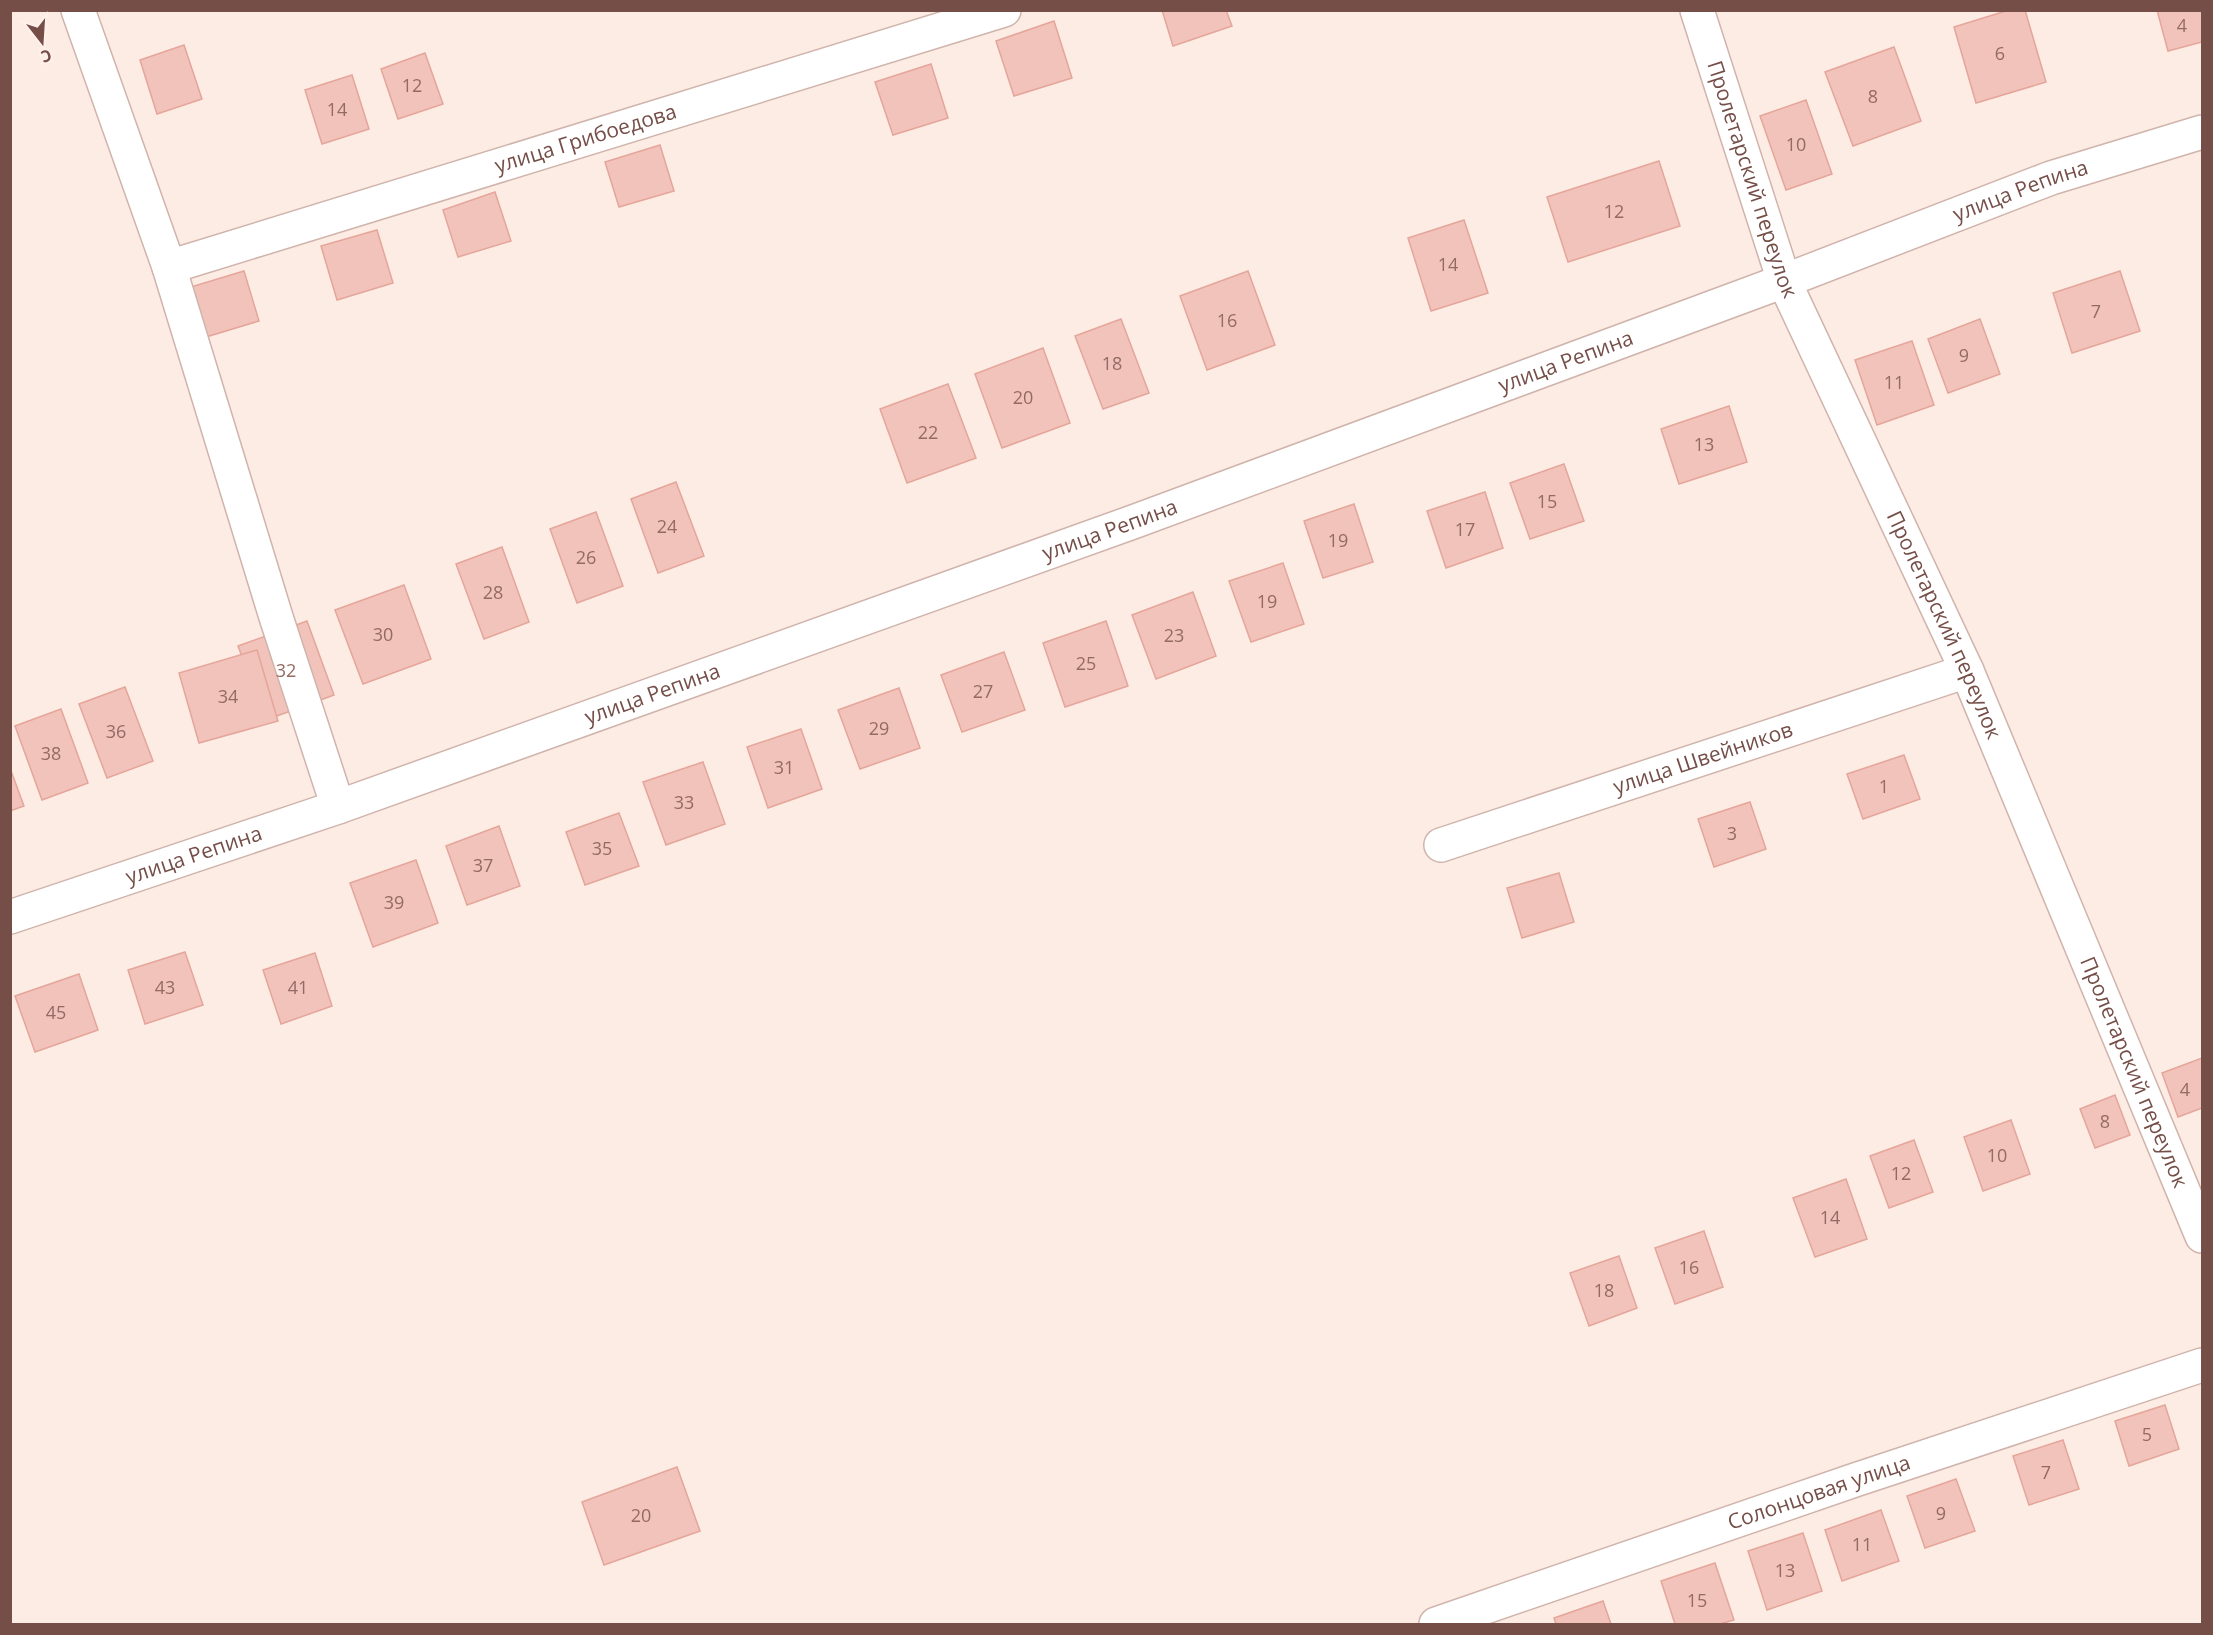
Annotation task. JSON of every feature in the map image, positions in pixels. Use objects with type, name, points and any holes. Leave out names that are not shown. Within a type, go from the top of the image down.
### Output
[{"type":"street","points":[[78,10],[169,267],[276,617],[338,807]]},
{"type":"street","name":"улица Грибоедова","points":[[169,267],[1004,10]]},
{"type":"street","name":"Пролетарский переулок","points":[[1696,10],[1784,281],[1967,671],[2202,1236]]},
{"type":"street","name":"улица Репина","points":[[10,916],[338,807],[1144,518],[1784,281],[2051,178],[2202,132]]},
{"type":"street","name":"улица Швейников","points":[[1441,845],[1967,671]]},
{"type":"street","name":"Солонцовая улица","points":[[1436,1624],[1855,1480],[2202,1365]]},
{"type":"building","points":[[1162,10],[1226,10],[1232,26],[1173,46]]},
{"type":"building","points":[[2009,10],[2025,10],[2046,82],[1976,103],[1954,27]]},
{"type":"building","points":[[2157,10],[2202,10],[2202,42],[2168,51]]},
{"type":"building","points":[[1054,21],[1072,78],[1014,96],[996,41]]},
{"type":"building","points":[[184,45],[202,99],[157,114],[140,60]]},
{"type":"building","points":[[1894,47],[1921,121],[1853,146],[1825,72]]},
{"type":"building","points":[[425,53],[443,104],[398,119],[381,69]]},
{"type":"building","points":[[931,64],[948,118],[893,135],[875,82]]},
{"type":"building","points":[[352,75],[369,129],[322,144],[305,90]]},
{"type":"building","points":[[1806,100],[1832,174],[1786,190],[1760,116]]},
{"type":"building","points":[[660,145],[674,191],[619,207],[605,162]]},
{"type":"building","points":[[1659,161],[1680,226],[1568,262],[1547,197]]},
{"type":"building","points":[[495,192],[511,241],[458,257],[443,210]]},
{"type":"building","points":[[1464,220],[1488,293],[1431,311],[1408,238]]},
{"type":"building","points":[[377,230],[393,283],[337,300],[321,246]]},
{"type":"building","points":[[244,271],[259,321],[206,337],[191,287]]},
{"type":"building","points":[[1248,271],[1275,345],[1207,370],[1180,296]]},
{"type":"building","points":[[2120,271],[2140,331],[2072,353],[2053,293]]},
{"type":"building","points":[[1121,319],[1149,393],[1103,409],[1075,336]]},
{"type":"building","points":[[1980,319],[2000,374],[1948,393],[1928,339]]},
{"type":"building","points":[[1912,341],[1934,405],[1877,425],[1855,360]]},
{"type":"building","points":[[1043,348],[1070,423],[1002,448],[975,374]]},
{"type":"building","points":[[948,384],[976,458],[907,483],[880,409]]},
{"type":"building","points":[[1729,406],[1747,462],[1679,484],[1661,429]]},
{"type":"building","points":[[1564,464],[1584,521],[1530,539],[1510,483]]},
{"type":"building","points":[[676,482],[704,556],[658,573],[631,499]]},
{"type":"building","points":[[1485,492],[1503,548],[1446,568],[1427,511]]},
{"type":"building","points":[[1354,504],[1373,562],[1323,578],[1304,521]]},
{"type":"building","points":[[596,512],[623,586],[577,603],[550,529]]},
{"type":"building","points":[[502,547],[529,622],[484,639],[456,564]]},
{"type":"building","points":[[1283,563],[1304,624],[1251,642],[1229,581]]},
{"type":"building","points":[[404,585],[431,659],[363,684],[335,610]]},
{"type":"building","points":[[1193,592],[1216,656],[1156,679],[1132,615]]},
{"type":"building","points":[[307,621],[334,695],[266,720],[238,646]]},
{"type":"building","points":[[1106,621],[1128,686],[1065,707],[1043,643]]},
{"type":"building","points":[[257,650],[278,721],[199,743],[179,673]]},
{"type":"building","points":[[1004,652],[1025,710],[962,732],[941,675]]},
{"type":"building","points":[[125,687],[153,761],[107,778],[79,704]]},
{"type":"building","points":[[899,688],[920,748],[860,769],[838,710]]},
{"type":"building","points":[[61,709],[88,783],[42,800],[15,726]]},
{"type":"building","points":[[801,729],[822,789],[768,808],[747,747]]},
{"type":"building","points":[[1904,755],[1920,799],[1863,819],[1847,774]]},
{"type":"building","points":[[703,762],[725,824],[666,845],[643,782]]},
{"type":"building","points":[[10,768],[24,806],[10,811]]},
{"type":"building","points":[[1750,802],[1766,849],[1714,867],[1698,819]]},
{"type":"building","points":[[619,813],[639,866],[585,885],[566,832]]},
{"type":"building","points":[[499,826],[520,886],[467,905],[446,846]]},
{"type":"building","points":[[416,860],[438,923],[373,947],[350,883]]},
{"type":"building","points":[[1559,873],[1574,922],[1522,938],[1507,888]]},
{"type":"building","points":[[185,952],[203,1005],[145,1024],[128,970]]},
{"type":"building","points":[[315,953],[332,1006],[281,1024],[263,970]]},
{"type":"building","points":[[79,974],[98,1030],[35,1052],[15,996]]},
{"type":"building","points":[[2202,1058],[2202,1108],[2178,1117],[2162,1073]]},
{"type":"building","points":[[2115,1095],[2130,1135],[2095,1148],[2080,1109]]},
{"type":"building","points":[[2011,1120],[2030,1174],[1983,1191],[1964,1137]]},
{"type":"building","points":[[1914,1140],[1933,1192],[1889,1208],[1870,1156]]},
{"type":"building","points":[[1846,1179],[1867,1239],[1815,1257],[1793,1198]]},
{"type":"building","points":[[1704,1231],[1723,1287],[1675,1304],[1655,1248]]},
{"type":"building","points":[[1619,1256],[1637,1308],[1589,1326],[1570,1273]]},
{"type":"building","points":[[2165,1405],[2179,1449],[2129,1466],[2115,1421]]},
{"type":"building","points":[[2063,1440],[2079,1489],[2029,1505],[2013,1456]]},
{"type":"building","points":[[677,1467],[700,1531],[604,1565],[582,1502]]},
{"type":"building","points":[[1956,1479],[1975,1531],[1925,1548],[1907,1496]]},
{"type":"building","points":[[1881,1510],[1899,1561],[1842,1581],[1825,1530]]},
{"type":"building","points":[[1803,1533],[1822,1591],[1767,1610],[1748,1551]]},
{"type":"building","points":[[1715,1563],[1734,1620],[1720,1624],[1675,1624],[1661,1581]]},
{"type":"building","points":[[1603,1601],[1611,1624],[1556,1624],[1554,1618]]}]
